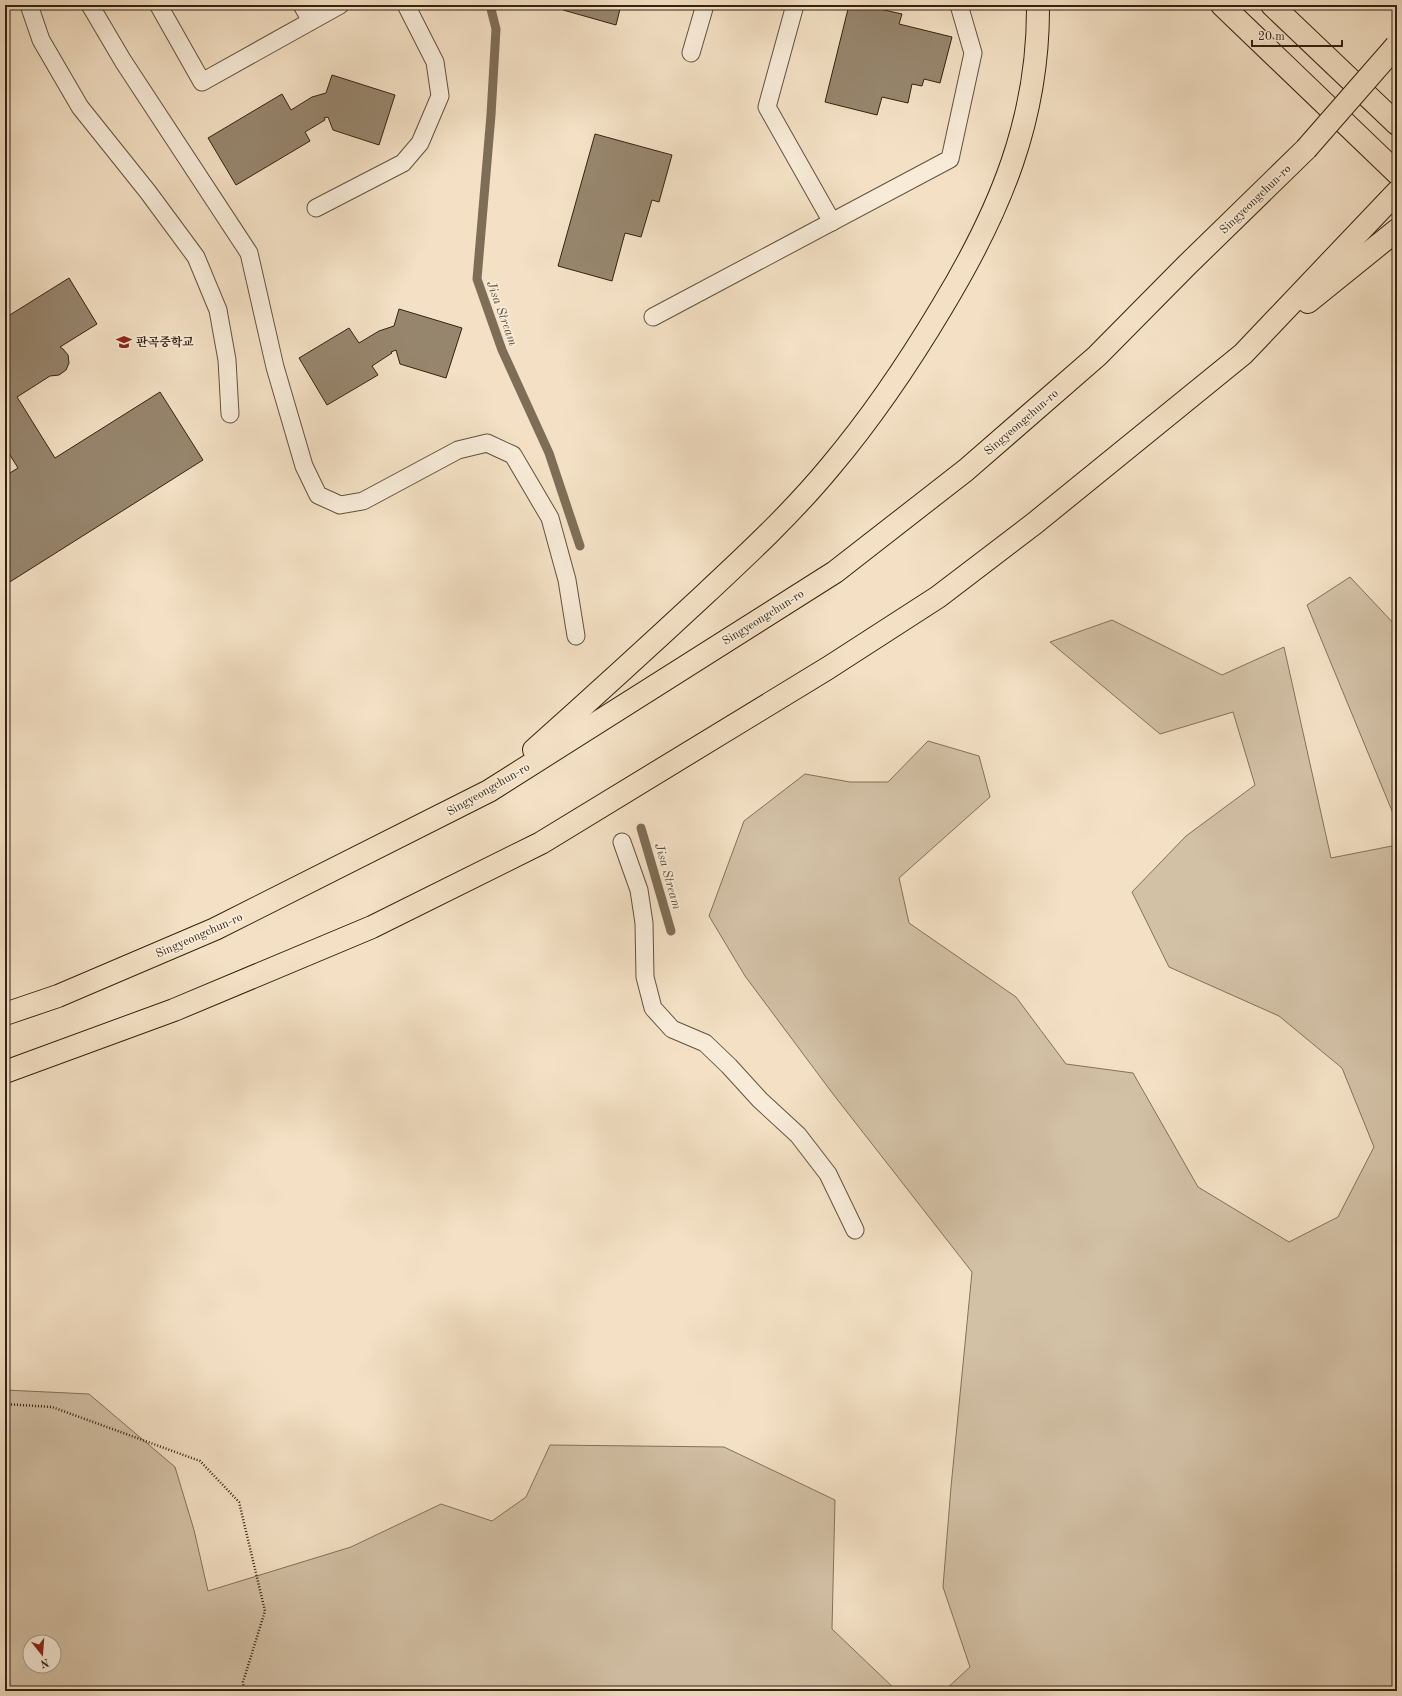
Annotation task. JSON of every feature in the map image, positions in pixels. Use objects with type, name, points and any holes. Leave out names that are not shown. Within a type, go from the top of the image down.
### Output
[{"type":"highway","points":[[489,792],[667,630],[779,524],[829,469],[871,417],[905,368],[961,276],[992,217],[1016,156],[1028,110],[1035,71],[1038,5]]},
{"type":"highway","points":[[1222,5],[1397,173]]},
{"type":"highway","points":[[1272,5],[1397,124]]},
{"type":"highway","name":"Singyeongchun-ro","points":[[5,1014],[58,996],[215,929],[489,792],[835,572],[966,470],[1097,356],[1187,265],[1306,149],[1396,45]]},
{"type":"highway","points":[[1243,354],[1397,192]]},
{"type":"highway","points":[[5,1072],[174,1010],[372,927],[541,843],[828,668],[938,597],[1035,523],[1394,233]]},
{"type":"lane","points":[[29,5],[41,40],[80,107],[148,192],[196,257],[218,310],[227,360],[230,414]]},
{"type":"lane","points":[[90,5],[123,61],[249,253],[275,367],[304,466],[318,495],[340,506],[363,501],[458,450],[487,443],[513,455],[550,518],[567,580],[576,636]]},
{"type":"lane","points":[[161,5],[159,6],[202,82],[340,5]]},
{"type":"lane","points":[[302,5],[311,21]]},
{"type":"lane","points":[[316,208],[402,163],[420,143],[440,96],[435,62],[406,5]]},
{"type":"lane","points":[[691,53],[705,5]]},
{"type":"lane","points":[[796,5],[767,107],[832,222]]},
{"type":"lane","points":[[653,317],[950,159],[973,53],[959,5]]},
{"type":"lane","points":[[622,842],[639,890],[644,923],[645,977],[653,1008],[672,1029],[705,1043],[729,1066],[760,1100],[798,1135],[828,1174],[855,1230]]},
{"type":"path","points":[[5,1404],[52,1407],[200,1461],[239,1502],[265,1611],[243,1682],[244,1691]]},
{"type":"shaded area","points":[[1350,577],[1397,627],[1397,823],[1307,605]]},
{"type":"shaded area","points":[[1112,620],[1222,675],[1284,647],[1331,858],[1397,845],[1397,1691],[944,1691],[970,1667],[943,1587],[951,1487],[972,1272],[833,1094],[745,976],[709,916],[744,821],[805,774],[850,782],[888,782],[928,741],[979,756],[990,797],[899,878],[909,923],[1016,997],[1066,1064],[1133,1073],[1198,1187],[1289,1242],[1338,1217],[1374,1147],[1342,1068],[1279,1016],[1169,967],[1132,892],[1186,836],[1255,785],[1233,712],[1160,734],[1050,642]]},
{"type":"shaded area","points":[[5,1390],[89,1394],[175,1467],[194,1530],[208,1591],[351,1547],[441,1504],[492,1521],[526,1497],[550,1445],[724,1447],[835,1500],[832,1629],[897,1691],[5,1691]]},
{"type":"building","points":[[564,5],[621,5],[616,25],[563,10]]},
{"type":"building","points":[[849,5],[862,5],[902,14],[899,24],[952,37],[940,83],[924,79],[922,86],[912,84],[908,103],[882,97],[877,115],[825,102]]},
{"type":"building","points":[[332,75],[395,95],[379,145],[333,130],[328,117],[324,118],[325,120],[305,132],[310,141],[236,185],[208,138],[282,94],[291,110],[312,97],[326,93]]},
{"type":"building","points":[[595,134],[672,155],[659,202],[652,200],[641,237],[625,233],[612,281],[558,266]]},
{"type":"building","points":[[69,278],[97,324],[60,347],[68,355],[69,363],[66,370],[59,375],[50,376],[17,397],[55,458],[160,392],[203,460],[5,585],[5,476],[18,468],[5,447],[5,318]]},
{"type":"building","points":[[399,309],[462,328],[446,378],[400,364],[396,350],[372,366],[378,375],[327,405],[299,358],[349,328],[359,343],[379,331],[394,326]]},
{"type":"waterway","name":"Jisa Stream","points":[[490,5],[496,29],[491,115],[477,279],[502,350],[549,453],[580,546]]},
{"type":"waterway","name":"Jisa Stream","points":[[641,828],[671,931]]},
{"type":"place","name":"판곡중학교","points":[[124,342]]}]
